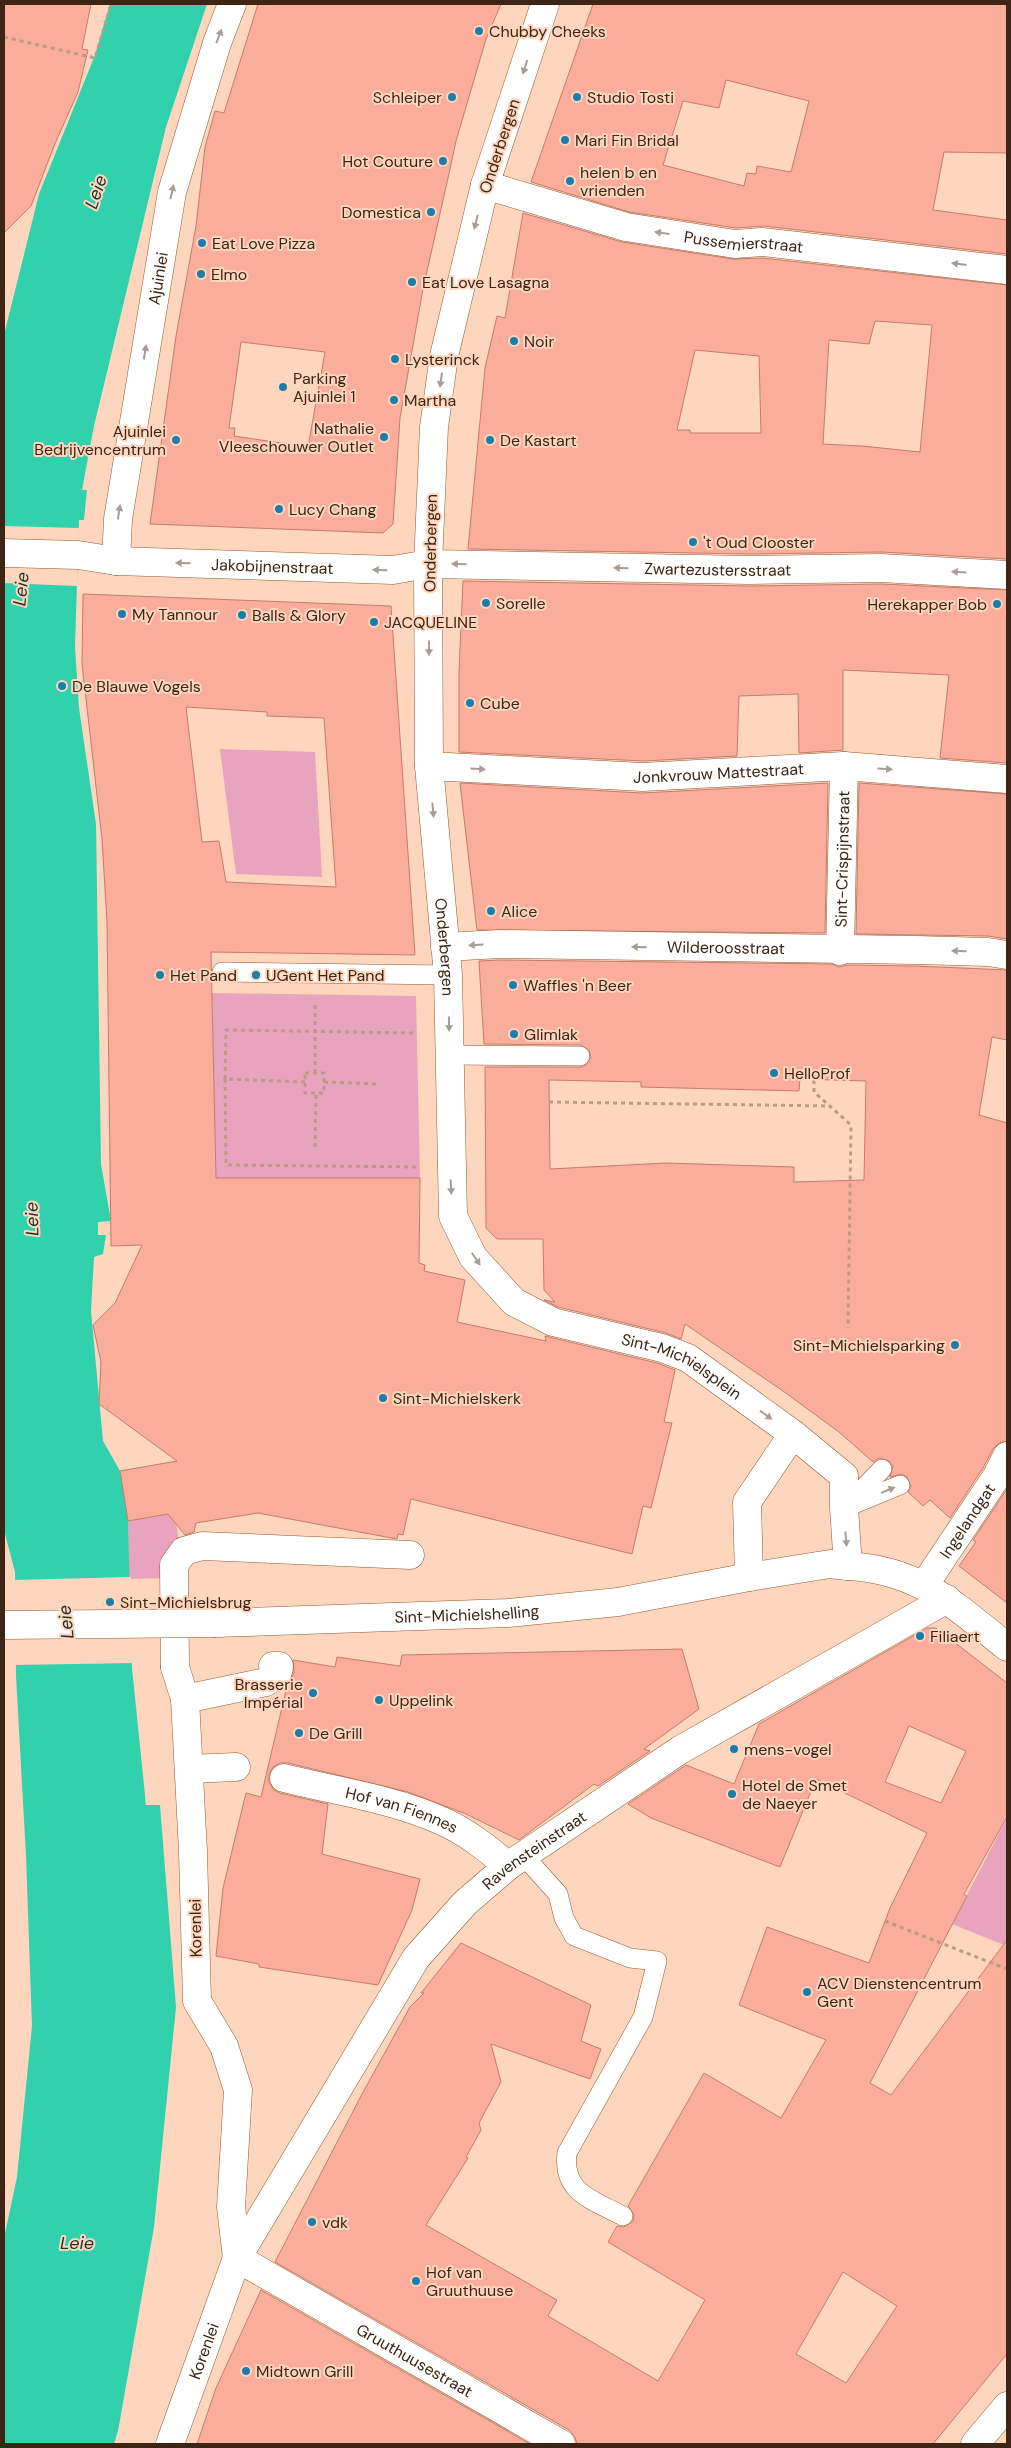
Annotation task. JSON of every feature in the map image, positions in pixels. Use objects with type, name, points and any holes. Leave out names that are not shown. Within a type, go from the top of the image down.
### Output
[{"type":"street","name":"Ajuinlei","points":[[116,561],[118,519],[172,192],[217,43],[232,4]]},
{"type":"street","name":"Onderbergen","points":[[453,1216],[448,974],[429,766],[428,564],[434,427],[443,365],[485,185],[545,4]]},
{"type":"street","name":"Pussemierstraat","points":[[485,185],[626,228],[735,244],[762,242],[1007,270]]},
{"type":"street","name":"Jakobijnenstraat","points":[[4,553],[78,555],[116,561],[393,570],[428,564]]},
{"type":"street","name":"Zwartezustersstraat","points":[[428,564],[749,570],[881,568],[1007,575]]},
{"type":"street","name":"Jonkvrouw Mattestraat","points":[[429,766],[644,777],[844,766],[1007,779]]},
{"type":"street","name":"Sint-Crispijnstraat","points":[[840,951],[844,766]]},
{"type":"street","name":"Wilderoosstraat","points":[[445,947],[500,944],[988,952],[1007,956]]},
{"type":"street","name":"Sint-Michielsplein","points":[[453,1216],[473,1256],[514,1302],[553,1322],[662,1348],[688,1358],[793,1434],[844,1476],[848,1566]]},
{"type":"street","points":[[749,1577],[747,1502],[793,1434]]},
{"type":"street","name":"Ingelandgat","points":[[925,1584],[997,1476],[1007,1456]]},
{"type":"street","name":"Korenlei","points":[[237,2258],[231,2207],[238,2090],[224,2046],[197,2001],[186,1699],[175,1667],[174,1565],[184,1551],[202,1546],[410,1555]]},
{"type":"street","name":"Sint-Michielshelling","points":[[4,1625],[384,1619],[517,1612],[618,1602],[830,1564],[872,1567],[925,1584],[948,1599],[1007,1647]]},
{"type":"street","name":"Ravensteinstraat","points":[[388,2006],[416,1958],[464,1903],[516,1861],[680,1750],[948,1599]]},
{"type":"street","points":[[186,1699],[266,1682],[276,1676],[279,1671],[279,1666],[273,1666]]},
{"type":"street","points":[[189,1769],[236,1767]]},
{"type":"street","name":"Hof van Fiennes","points":[[284,1778],[413,1810],[444,1822],[516,1861]]},
{"type":"street","name":"Korenlei","points":[[170,2444],[237,2258],[388,2006]]},
{"type":"street","name":"Gruuthuusestraat","points":[[237,2258],[561,2444]]},
{"type":"street","points":[[975,2444],[1007,2406]]},
{"type":"lane","points":[[222,972],[448,974]]},
{"type":"lane","points":[[449,1044],[580,1056]]},
{"type":"lane","points":[[844,1508],[882,1469]]},
{"type":"lane","points":[[844,1508],[900,1485]]},
{"type":"lane","points":[[516,1861],[558,1894],[564,1918],[574,1936],[630,1958],[657,1960],[643,2017],[567,2153],[565,2166],[570,2182],[581,2194],[623,2216]]},
{"type":"path","points":[[4,37],[95,58],[111,4]]},
{"type":"path","points":[[315,973],[315,1073]]},
{"type":"path","points":[[420,1166],[226,1165],[226,1030],[315,1031],[449,1044]]},
{"type":"path","points":[[305,1072],[324,1073],[324,1093],[305,1093],[305,1082],[305,1072]]},
{"type":"path","points":[[226,1080],[305,1082]]},
{"type":"path","points":[[814,1080],[814,1092],[851,1125],[848,1328]]},
{"type":"path","points":[[324,1082],[379,1084]]},
{"type":"path","points":[[315,1147],[316,1093]]},
{"type":"path","points":[[549,1102],[830,1106]]},
{"type":"path","points":[[885,1921],[1007,1969]]},
{"type":"shaded area","points":[[220,749],[315,752],[322,877],[236,874]]},
{"type":"shaded area","points":[[212,993],[416,996],[420,1178],[216,1178]]},
{"type":"shaded area","points":[[175,1513],[179,1545],[168,1578],[129,1579],[128,1521]]},
{"type":"shaded area","points":[[1007,1818],[1007,1940],[1004,1945],[952,1924]]},
{"type":"water","name":"Leie","points":[[110,4],[207,4],[166,127],[94,426],[82,490],[87,490],[84,520],[79,520],[75,647],[79,708],[96,824],[101,1164],[111,1221],[98,1222],[98,1235],[106,1235],[103,1254],[94,1257],[91,1311],[103,1441],[120,1471],[128,1521],[132,1668],[146,1805],[160,1805],[176,2007],[154,2227],[118,2431],[114,2444],[4,2444],[4,2238],[17,2177],[32,2026],[26,1856],[16,1676],[15,1572],[4,1530],[4,335],[39,194],[95,55]]},
{"type":"pier","points":[[4,526],[79,528],[77,586],[4,583]]},
{"type":"pier","points":[[131,1577],[134,1663],[13,1665],[12,1580]]},
{"type":"building","points":[[4,4],[91,4],[82,49],[88,50],[78,92],[54,146],[31,206],[4,233]]},
{"type":"building","points":[[258,4],[501,4],[486,39],[456,141],[423,289],[400,418],[393,524],[383,533],[150,524],[176,336],[196,226],[205,147],[215,111],[224,113]],"holes":[[[241,342],[325,352],[308,447],[234,436],[235,428],[229,428]]]},
{"type":"building","points":[[593,4],[1007,4],[1007,153],[944,152],[933,210],[1007,220],[1007,254],[764,226],[736,228],[629,212],[531,182]],"holes":[[[726,80],[809,101],[791,172],[757,166],[756,174],[747,173],[744,186],[663,165],[683,101],[719,108]]]},
{"type":"building","points":[[523,213],[622,242],[733,259],[762,258],[1007,285],[1007,559],[881,552],[749,554],[468,549],[485,368],[497,316],[505,318]],"holes":[[[875,321],[932,325],[920,452],[823,444],[829,340],[869,344]],[[695,350],[759,356],[761,433],[690,433],[690,430],[677,430]]]},
{"type":"building","points":[[463,581],[749,586],[881,584],[1007,590],[1007,763],[940,758],[949,675],[843,670],[843,750],[799,753],[798,694],[739,696],[737,756],[643,761],[459,752],[459,671]]},
{"type":"building","points":[[83,594],[391,606],[415,955],[211,952],[216,1178],[420,1178],[419,1263],[425,1265],[424,1271],[465,1280],[457,1322],[546,1341],[545,1336],[657,1363],[675,1370],[664,1422],[672,1423],[651,1508],[643,1506],[632,1554],[411,1499],[403,1535],[398,1534],[397,1539],[258,1513],[196,1523],[194,1532],[185,1535],[168,1514],[128,1521],[120,1471],[177,1461],[99,1404],[101,1362],[93,1325],[115,1303],[142,1245],[111,1246],[107,922],[102,839],[82,664]],"holes":[[[186,707],[267,712],[267,716],[324,718],[336,887],[226,882],[219,841],[202,842]]]},
{"type":"building","points":[[460,783],[642,793],[828,783],[825,933],[477,930]]},
{"type":"building","points":[[859,783],[1007,794],[1007,939],[988,936],[856,934]]},
{"type":"building","points":[[479,961],[832,964],[839,967],[847,965],[916,966],[1007,970],[1007,1040],[992,1037],[979,1115],[1007,1123],[1007,1441],[999,1443],[993,1449],[983,1468],[950,1518],[930,1500],[923,1506],[908,1492],[911,1486],[906,1476],[901,1474],[890,1477],[893,1466],[889,1461],[879,1458],[873,1462],[839,1432],[685,1324],[681,1339],[666,1333],[558,1307],[544,1300],[555,1302],[544,1290],[543,1239],[497,1239],[486,1228],[485,1067],[580,1067],[586,1065],[591,1057],[589,1050],[580,1045],[484,1044]],"holes":[[[800,1079],[866,1081],[864,1180],[794,1182],[794,1167],[666,1163],[550,1169],[549,1080],[641,1082],[641,1087],[799,1091]]]},
{"type":"building","points":[[1007,1489],[1007,1603],[959,1566],[976,1542],[973,1540]]},
{"type":"building","points":[[927,1628],[936,1628],[1007,1683],[1007,1817],[964,1894],[967,1896],[870,2083],[891,2095],[1007,1940],[1007,2354],[933,2444],[577,2444],[575,2437],[569,2430],[275,2262],[362,2094],[410,2007],[424,1993],[421,1993],[461,1943],[591,2005],[581,2041],[601,2049],[590,2079],[491,2044],[501,2082],[479,2123],[481,2130],[466,2157],[468,2158],[426,2225],[557,2300],[548,2316],[658,2381],[705,2300],[608,2242],[617,2226],[624,2227],[633,2221],[634,2215],[628,2206],[704,2073],[781,2118],[826,2040],[739,2005],[767,1927],[869,1963],[890,1908],[927,1833],[816,1779],[780,1867],[651,1818],[628,1804],[686,1765],[734,1784],[759,1724]],"holes":[[[909,1726],[966,1751],[941,1803],[885,1782]],[[843,2272],[897,2306],[846,2383],[796,2354]]]},
{"type":"building","points":[[682,1649],[699,1709],[644,1749],[650,1751],[598,1786],[594,1784],[519,1840],[466,1814],[408,1792],[288,1763],[280,1763],[273,1767],[269,1774],[269,1782],[274,1790],[328,1804],[322,1854],[420,1879],[412,1910],[378,1985],[259,1967],[259,1964],[216,1956],[223,1888],[246,1793],[261,1797],[287,1686],[294,1673],[293,1660],[335,1667],[337,1657],[400,1666],[402,1655]]},
{"type":"building","points":[[261,2290],[530,2444],[197,2444],[216,2388]]},
{"type":"place","name":"Chubby Cheeks","points":[[479,31]]},
{"type":"place","name":"Schleiper","points":[[452,97]]},
{"type":"place","name":"Studio Tosti","points":[[577,97]]},
{"type":"place","name":"Mari Fin Bridal","points":[[565,140]]},
{"type":"place","name":"Hot Couture","points":[[443,161]]},
{"type":"place","name":"helen b en vrienden","points":[[570,181]]},
{"type":"place","name":"Domestica","points":[[431,212]]},
{"type":"place","name":"Eat Love Pizza","points":[[202,243]]},
{"type":"place","name":"Elmo","points":[[201,274]]},
{"type":"place","name":"Eat Love Lasagna","points":[[412,282]]},
{"type":"place","name":"Noir","points":[[514,341]]},
{"type":"place","name":"Lysterinck","points":[[395,359]]},
{"type":"place","name":"Parking Ajuinlei 1","points":[[283,387]]},
{"type":"place","name":"Martha","points":[[394,400]]},
{"type":"place","name":"Nathalie Vleeschouwer Outlet","points":[[384,437]]},
{"type":"place","name":"Ajuinlei Bedrijvencentrum","points":[[176,440]]},
{"type":"place","name":"De Kastart","points":[[490,440]]},
{"type":"place","name":"Lucy Chang","points":[[279,509]]},
{"type":"place","name":"'t Oud Clooster","points":[[693,542]]},
{"type":"place","name":"Sorelle","points":[[486,603]]},
{"type":"place","name":"Herekapper Bob","points":[[997,604]]},
{"type":"place","name":"My Tannour","points":[[122,614]]},
{"type":"place","name":"Balls & Glory","points":[[242,615]]},
{"type":"place","name":"JACQUELINE","points":[[374,622]]},
{"type":"place","name":"De Blauwe Vogels","points":[[62,686]]},
{"type":"place","name":"Cube","points":[[470,703]]},
{"type":"place","name":"Alice","points":[[491,911]]},
{"type":"place","name":"Het Pand","points":[[160,975]]},
{"type":"place","name":"UGent Het Pand","points":[[256,975]]},
{"type":"place","name":"Waffles 'n Beer","points":[[513,985]]},
{"type":"place","name":"Glimlak","points":[[514,1034]]},
{"type":"place","name":"HelloProf","points":[[774,1073]]},
{"type":"place","name":"Sint-Michielsparking","points":[[955,1345]]},
{"type":"place","name":"Sint-Michielskerk","points":[[383,1398]]},
{"type":"place","name":"Sint-Michielsbrug","points":[[110,1602]]},
{"type":"place","name":"Filiaert","points":[[920,1636]]},
{"type":"place","name":"Brasserie Impérial","points":[[313,1693]]},
{"type":"place","name":"Uppelink","points":[[379,1700]]},
{"type":"place","name":"De Grill","points":[[299,1733]]},
{"type":"place","name":"mens-vogel","points":[[734,1749]]},
{"type":"place","name":"Hotel de Smet de Naeyer","points":[[732,1794]]},
{"type":"place","name":"ACV Dienstencentrum Gent","points":[[807,1992]]},
{"type":"place","name":"vdk","points":[[312,2222]]},
{"type":"place","name":"Hof van Gruuthuuse","points":[[416,2281]]},
{"type":"place","name":"Midtown Grill","points":[[246,2371]]}]
